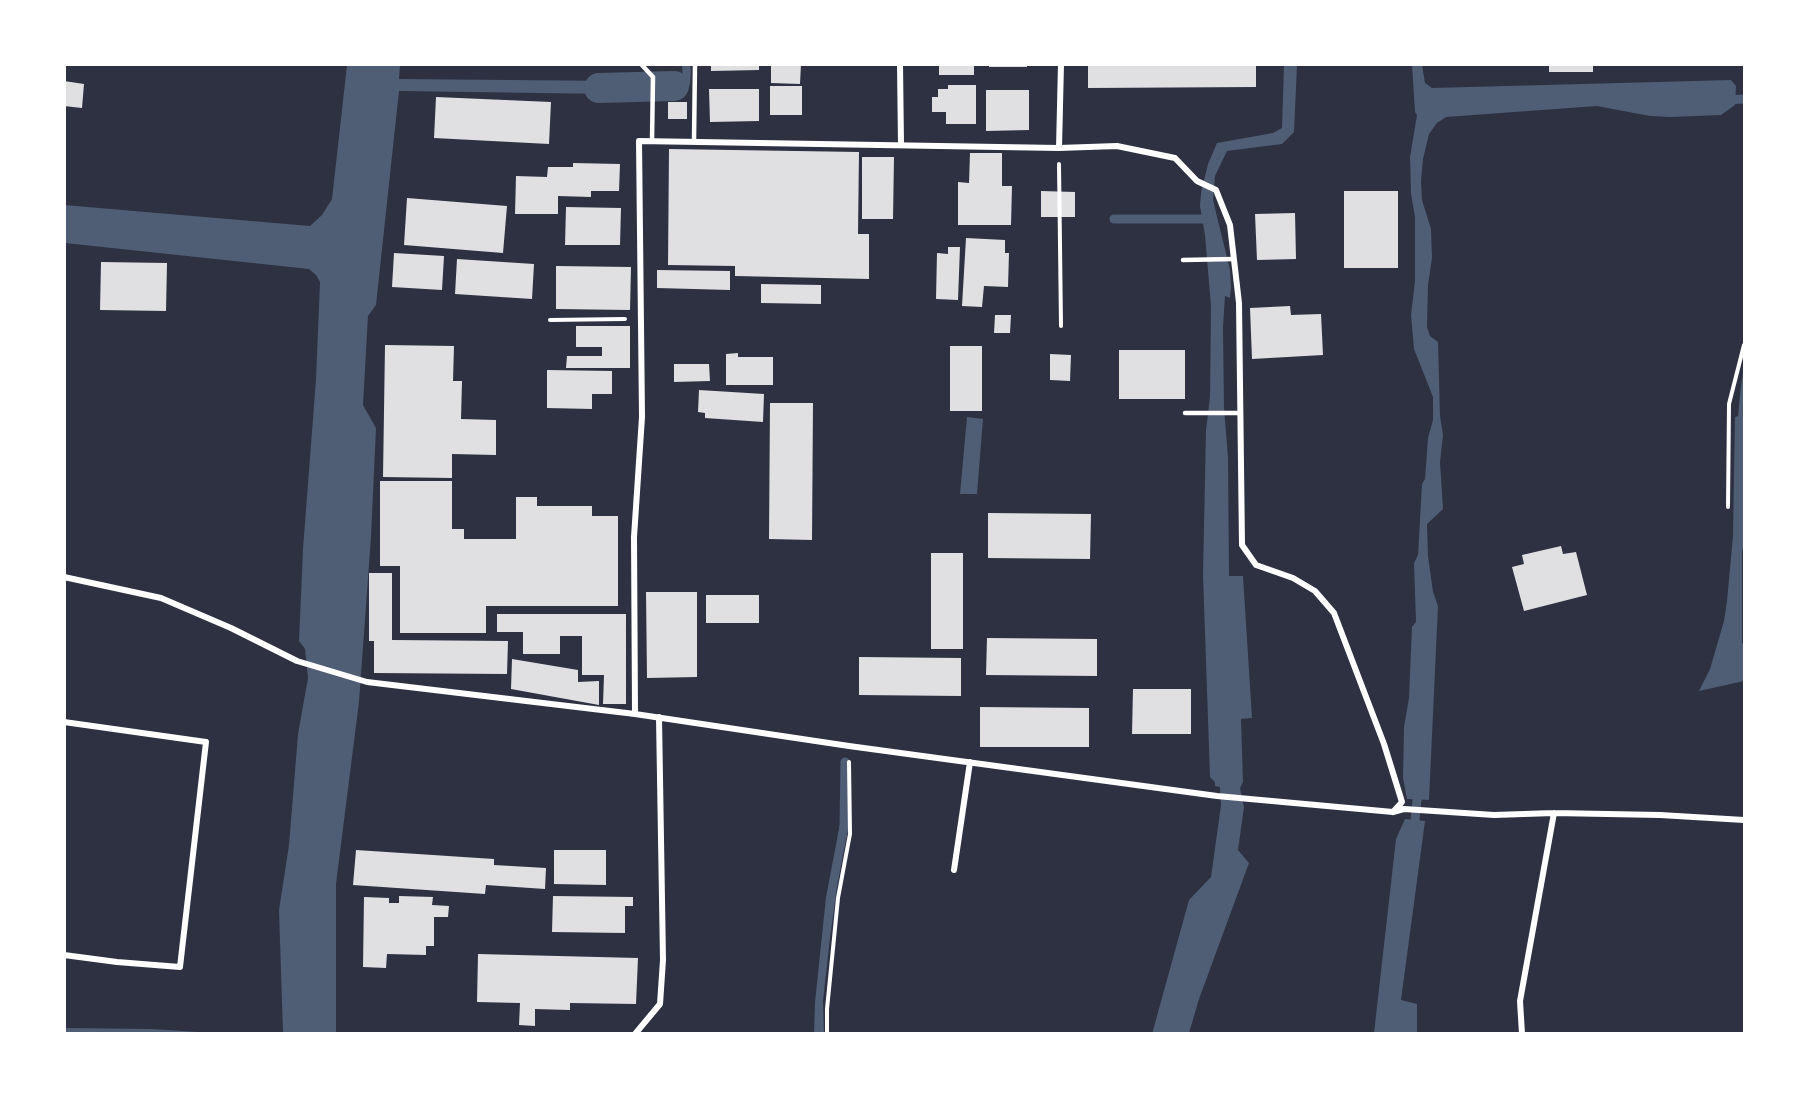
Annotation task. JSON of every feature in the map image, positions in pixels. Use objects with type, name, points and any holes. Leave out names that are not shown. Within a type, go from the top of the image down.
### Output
[{"type":"street","points":[[900,64],[901,145]]},
{"type":"street","points":[[1059,148],[1061,64]]},
{"type":"street","points":[[635,714],[634,537],[642,417],[639,141],[1059,148],[1117,146],[1175,158],[1197,181],[1216,190],[1230,225],[1239,303],[1242,545],[1256,565],[1293,578],[1316,591],[1334,613],[1402,802],[1393,812]]},
{"type":"street","points":[[64,577],[160,598],[231,628],[297,661],[368,682],[659,717],[849,746],[1217,796],[1393,812],[1404,809],[1494,815],[1554,813],[1660,815],[1744,820]]},
{"type":"street","points":[[635,1034],[660,1004],[663,960],[659,717]]},
{"type":"street","points":[[64,722],[206,742],[180,967],[64,955]]},
{"type":"street","points":[[954,870],[970,762]]},
{"type":"street","points":[[1522,1034],[1520,1001],[1554,813]]},
{"type":"lane","points":[[641,64],[653,77],[652,141]]},
{"type":"lane","points":[[694,141],[695,64]]},
{"type":"lane","points":[[1183,260],[1234,259]]},
{"type":"lane","points":[[1185,413],[1240,413]]},
{"type":"path","points":[[1059,148],[1061,326]]},
{"type":"path","points":[[550,320],[641,319]]},
{"type":"path","points":[[1728,507],[1729,404],[1744,345]]},
{"type":"path","points":[[827,1034],[827,1009],[838,898],[850,834],[849,746]]},
{"type":"water","points":[[347,65],[400,65],[399,79],[622,81],[638,79],[639,91],[608,94],[399,91],[376,305],[368,316],[363,405],[376,428],[359,702],[336,884],[336,1033],[283,1033],[279,910],[289,845],[298,734],[308,678],[305,649],[299,641],[320,282],[309,269],[65,243],[64,205],[310,226],[322,215],[332,199]]},
{"type":"water","points":[[682,65],[690,65],[690,85],[685,89],[670,92],[671,83],[683,80]]},
{"type":"water","points":[[1284,65],[1297,65],[1294,132],[1282,144],[1227,151],[1215,176],[1213,200],[1230,270],[1231,287],[1230,298],[1225,296],[1223,327],[1224,407],[1228,458],[1229,576],[1243,576],[1252,718],[1241,719],[1243,782],[1240,788],[1244,807],[1238,850],[1249,863],[1199,999],[1189,1033],[1152,1034],[1189,900],[1211,877],[1221,805],[1220,787],[1215,786],[1215,782],[1210,777],[1203,575],[1211,306],[1200,206],[1201,193],[1208,164],[1217,143],[1273,133],[1282,128]]},
{"type":"water","points":[[1412,65],[1422,65],[1425,83],[1432,88],[1731,80],[1736,86],[1735,105],[1721,115],[1650,116],[1597,106],[1446,117],[1437,123],[1429,134],[1421,181],[1422,200],[1431,229],[1432,258],[1428,285],[1427,327],[1430,336],[1438,342],[1440,416],[1443,435],[1440,462],[1443,509],[1427,524],[1428,556],[1433,592],[1438,606],[1429,800],[1407,799],[1403,778],[1404,727],[1409,698],[1412,627],[1416,622],[1414,563],[1418,555],[1422,484],[1425,479],[1428,438],[1433,420],[1433,397],[1414,349],[1411,315],[1415,281],[1415,217],[1411,194],[1410,157],[1417,115]]},
{"type":"water","points":[[1744,367],[1742,643],[1744,644],[1744,681],[1699,691],[1710,669],[1724,621],[1727,601],[1733,536],[1735,417],[1738,416]]},
{"type":"water","points":[[967,417],[983,419],[977,494],[960,494]]},
{"type":"water","points":[[1405,819],[1425,821],[1401,1000],[1417,1004],[1417,1033],[1374,1033],[1396,839]]},
{"type":"water","points":[[840,824],[848,829],[830,938],[823,1001],[824,1033],[814,1034],[826,897]]},
{"type":"water","points":[[65,1028],[152,1029],[213,1033],[65,1034]]},
{"type":"building","points":[[711,64],[759,64],[759,70],[711,71]]},
{"type":"building","points":[[771,64],[801,64],[800,84],[771,83]]},
{"type":"building","points":[[939,64],[974,64],[974,75],[939,75]]},
{"type":"building","points":[[989,64],[1027,64],[1027,67],[989,67]]},
{"type":"building","points":[[1088,64],[1256,64],[1256,87],[1088,88]]},
{"type":"building","points":[[1549,64],[1593,64],[1593,72],[1549,72]]},
{"type":"building","points":[[64,81],[84,84],[82,108],[64,106]]},
{"type":"building","points":[[948,85],[976,85],[976,124],[946,124],[946,112],[932,112],[932,97],[938,97],[938,89],[948,89]]},
{"type":"building","points":[[770,86],[802,86],[802,115],[770,115]]},
{"type":"building","points":[[709,89],[759,89],[759,121],[710,122]]},
{"type":"building","points":[[986,90],[1029,90],[1029,130],[986,131]]},
{"type":"building","points":[[436,97],[551,102],[549,144],[434,138]]},
{"type":"building","points":[[668,102],[687,102],[687,119],[668,119]]},
{"type":"building","points":[[669,149],[859,152],[858,234],[869,234],[869,279],[735,276],[735,266],[668,265]]},
{"type":"building","points":[[970,153],[1002,153],[1002,186],[1012,186],[1011,225],[958,225],[958,182],[969,183]]},
{"type":"building","points":[[862,157],[894,157],[893,219],[862,219]]},
{"type":"building","points":[[573,163],[620,164],[619,191],[591,191],[591,197],[558,196],[558,214],[515,214],[516,176],[547,177],[548,167],[573,167]]},
{"type":"building","points":[[1041,191],[1075,192],[1075,217],[1041,217]]},
{"type":"building","points":[[1344,191],[1398,191],[1398,268],[1344,268]]},
{"type":"building","points":[[407,198],[507,206],[503,253],[404,245]]},
{"type":"building","points":[[566,207],[621,208],[620,245],[565,245]]},
{"type":"building","points":[[1295,213],[1296,259],[1257,260],[1255,214]]},
{"type":"building","points":[[966,238],[1005,240],[1005,253],[1009,253],[1008,287],[984,286],[982,307],[962,306]]},
{"type":"building","points":[[948,247],[960,247],[958,300],[936,299],[937,253],[948,254]]},
{"type":"building","points":[[394,253],[444,256],[442,290],[392,287]]},
{"type":"building","points":[[457,259],[534,264],[532,299],[455,294]]},
{"type":"building","points":[[101,262],[167,263],[166,311],[100,310]]},
{"type":"building","points":[[556,266],[631,267],[630,310],[556,309]]},
{"type":"building","points":[[657,270],[730,271],[730,290],[657,288]]},
{"type":"building","points":[[761,284],[821,285],[821,304],[761,303]]},
{"type":"building","points":[[1290,306],[1291,315],[1321,314],[1323,355],[1252,359],[1250,308]]},
{"type":"building","points":[[995,315],[1011,315],[1010,333],[994,333]]},
{"type":"building","points":[[576,326],[630,326],[630,368],[566,368],[567,356],[602,356],[602,347],[576,347]]},
{"type":"building","points":[[385,345],[454,346],[453,381],[462,381],[461,419],[496,420],[496,455],[452,454],[452,478],[383,477]]},
{"type":"building","points":[[950,346],[982,346],[982,411],[950,411]]},
{"type":"building","points":[[1119,350],[1185,350],[1185,399],[1119,399]]},
{"type":"building","points":[[738,353],[738,357],[773,357],[773,385],[726,385],[726,354]]},
{"type":"building","points":[[1050,354],[1071,355],[1070,381],[1050,380]]},
{"type":"building","points":[[674,364],[709,364],[710,381],[674,382]]},
{"type":"building","points":[[547,370],[612,371],[612,394],[592,394],[592,409],[547,408]]},
{"type":"building","points":[[699,390],[764,394],[763,422],[705,418],[705,413],[698,412]]},
{"type":"building","points":[[770,403],[813,403],[812,540],[769,539]]},
{"type":"building","points":[[380,481],[452,481],[452,529],[464,529],[464,539],[516,539],[516,497],[537,497],[537,506],[592,506],[592,516],[618,516],[618,606],[486,606],[486,633],[400,633],[400,566],[380,566]]},
{"type":"building","points":[[988,513],[1091,514],[1090,559],[988,558]]},
{"type":"building","points":[[1561,546],[1563,554],[1576,552],[1587,595],[1524,611],[1512,567],[1524,564],[1522,555]]},
{"type":"building","points":[[931,553],[963,553],[963,649],[931,649]]},
{"type":"building","points":[[369,573],[392,573],[392,640],[508,641],[507,674],[374,673],[374,641],[369,641]]},
{"type":"building","points":[[646,592],[697,592],[697,677],[647,678]]},
{"type":"building","points":[[706,595],[759,595],[759,623],[706,623]]},
{"type":"building","points":[[497,614],[626,614],[626,704],[603,704],[604,675],[582,675],[582,636],[560,636],[560,654],[523,654],[523,632],[497,632]]},
{"type":"building","points":[[987,638],[1097,639],[1097,676],[986,675]]},
{"type":"building","points":[[859,657],[961,658],[961,696],[859,695]]},
{"type":"building","points":[[512,659],[578,670],[578,682],[599,681],[599,705],[511,689]]},
{"type":"building","points":[[1133,689],[1191,689],[1191,734],[1132,734]]},
{"type":"building","points":[[980,707],[1089,708],[1089,747],[980,747]]},
{"type":"building","points":[[356,850],[494,859],[494,865],[546,868],[545,889],[486,885],[485,894],[353,885]]},
{"type":"building","points":[[554,850],[606,850],[606,885],[554,884]]},
{"type":"building","points":[[399,896],[433,897],[432,905],[449,906],[448,917],[434,917],[434,946],[426,946],[426,955],[387,954],[386,968],[363,967],[364,897],[389,898],[389,903],[399,903]]},
{"type":"building","points":[[553,896],[633,897],[633,906],[625,906],[625,933],[552,932]]},
{"type":"building","points":[[478,954],[638,958],[636,1004],[570,1003],[570,1010],[535,1009],[535,1026],[519,1025],[520,1003],[477,1002]]},
{"type":"waterway","points":[[599,88],[674,86]]},
{"type":"waterway","points":[[1726,100],[1744,99]]},
{"type":"waterway","points":[[1114,219],[1211,219]]},
{"type":"waterway","points":[[842,837],[845,762]]},
{"type":"waterway","points":[[1414,830],[1418,790]]}]
